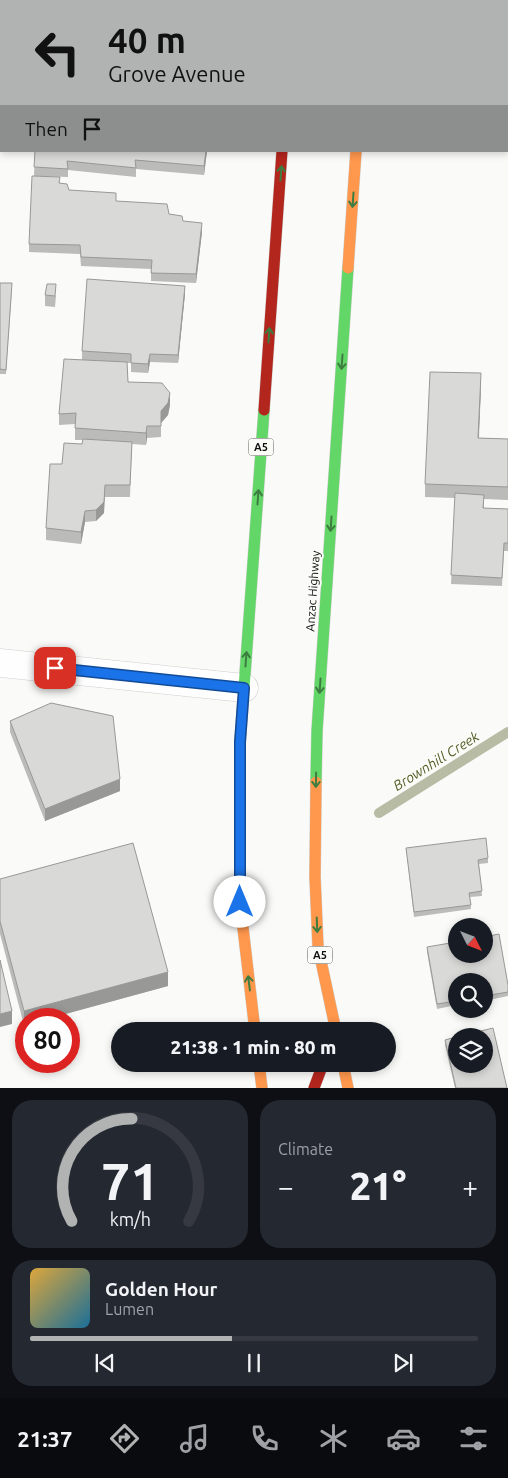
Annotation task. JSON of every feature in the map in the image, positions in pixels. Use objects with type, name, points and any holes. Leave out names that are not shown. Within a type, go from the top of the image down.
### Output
[{"type":"highway","name":"A5","points":[[254,1022],[240,902],[240,742],[282,152]]},
{"type":"highway","name":"Anzac Highway","points":[[334,1022],[318,947],[315,877],[317,731],[356,152]]},
{"type":"highway","points":[[326,1022],[328,995]]},
{"type":"highway","points":[[260,1072],[262,1088]]},
{"type":"highway","points":[[314,1088],[320,1072]]},
{"type":"highway","points":[[344,1072],[348,1088]]},
{"type":"street","points":[[0,663],[244,688]]},
{"type":"building","points":[[35,152],[206,152],[204,166],[135,160],[136,168],[67,161],[68,169],[34,167]]},
{"type":"building","points":[[32,176],[60,177],[59,183],[67,184],[69,190],[116,193],[116,201],[167,204],[169,214],[182,216],[183,221],[202,223],[196,274],[151,273],[152,260],[81,257],[80,245],[29,244]]},
{"type":"building","points":[[87,279],[185,286],[178,355],[150,354],[148,364],[131,363],[131,354],[82,351]]},
{"type":"building","points":[[0,283],[12,283],[6,370],[0,369]]},
{"type":"building","points":[[47,284],[56,284],[55,296],[45,295]]},
{"type":"building","points":[[64,359],[127,362],[128,382],[162,383],[170,393],[168,403],[161,411],[161,426],[147,426],[146,433],[75,428],[76,413],[59,414]]},
{"type":"building","points":[[430,372],[481,373],[478,438],[508,439],[508,487],[425,484]]},
{"type":"building","points":[[83,439],[132,442],[130,485],[105,485],[104,502],[96,510],[85,511],[81,532],[46,528],[50,464],[62,464],[64,443],[82,444]]},
{"type":"building","points":[[455,493],[484,495],[483,508],[508,509],[508,543],[504,543],[502,578],[451,575]]},
{"type":"building","points":[[51,703],[113,716],[120,779],[45,809],[10,721]]},
{"type":"building","points":[[486,838],[488,858],[478,860],[482,891],[469,893],[471,905],[414,912],[406,848]]},
{"type":"building","points":[[133,843],[168,972],[35,1008],[23,1008],[0,921],[0,879]]},
{"type":"building","points":[[499,934],[508,992],[493,994],[493,973],[448,973],[448,1002],[437,1004],[427,947],[448,943],[448,963],[493,963],[493,935]]},
{"type":"building","points":[[0,960],[12,1011],[0,1014]]},
{"type":"building","points":[[493,1028],[507,1088],[456,1088],[453,1073],[493,1073]]},
{"type":"building","points":[[448,1039],[448,1053],[445,1040]]},
{"type":"waterway","name":"Brownhill Creek","points":[[379,813],[508,732]]},
{"type":"traffic: fast","points":[[316,782],[317,731],[348,268]]},
{"type":"traffic: fast","points":[[244,688],[264,410]]},
{"type":"traffic: slow","points":[[348,268],[356,152]]},
{"type":"traffic: slow","points":[[244,688],[240,743],[240,902],[254,1022]]},
{"type":"traffic: slow","points":[[316,782],[315,877],[318,947],[334,1022]]},
{"type":"traffic: slow","points":[[260,1072],[262,1088]]},
{"type":"traffic: slow","points":[[345,1072],[348,1088]]},
{"type":"traffic: jam","points":[[264,410],[282,152]]},
{"type":"traffic: jam","points":[[314,1088],[320,1072]]},
{"type":"route","points":[[55,668],[244,688],[240,742],[240,902]]}]
